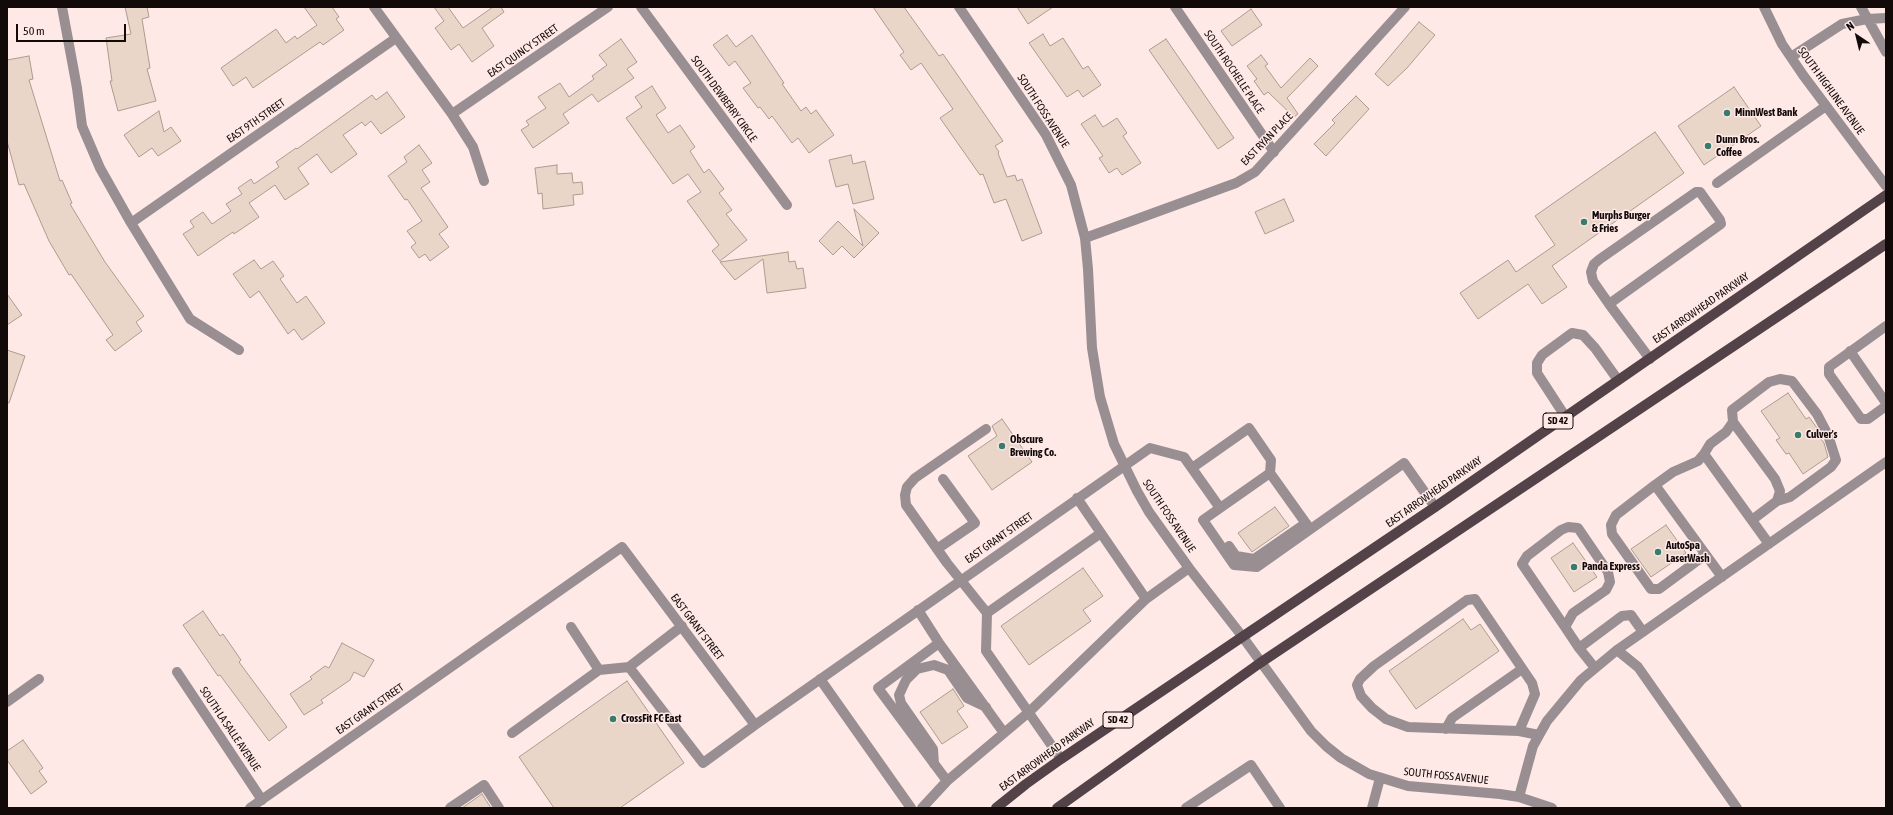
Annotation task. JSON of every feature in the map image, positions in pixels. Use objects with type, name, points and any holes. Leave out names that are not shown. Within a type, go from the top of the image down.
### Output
[{"type":"main road","name":"EAST ARROWHEAD PARKWAY","points":[[996,808],[1061,759],[1435,507],[1886,195]]},
{"type":"main road","points":[[1057,808],[1260,663],[1886,244]]},
{"type":"street","points":[[62,7],[77,88],[82,126],[100,168],[131,223],[190,319],[239,350]]},
{"type":"street","points":[[374,7],[452,114],[473,147],[484,181]]},
{"type":"street","name":"EAST QUINCY STREET","points":[[452,114],[608,7]]},
{"type":"street","name":"SOUTH DEWBERRY CIRCLE","points":[[641,7],[786,205]]},
{"type":"street","name":"SOUTH FOSS AVENUE","points":[[959,7],[1050,141],[1071,185],[1085,238],[1092,348],[1100,397],[1114,444],[1124,466],[1149,512],[1242,636],[1260,663],[1311,731],[1326,746],[1355,767],[1380,778],[1408,786],[1474,790],[1519,797],[1552,808]]},
{"type":"street","name":"SOUTH ROCHELLE PLACE","points":[[1175,7],[1274,152]]},
{"type":"street","name":"EAST RYAN PLACE","points":[[1085,238],[1236,183],[1255,172],[1405,7]]},
{"type":"street","name":"SOUTH HIGHLINE AVENUE","points":[[1764,7],[1782,44],[1886,186]]},
{"type":"street","points":[[1861,7],[1886,52]]},
{"type":"street","points":[[1791,57],[1842,24],[1867,19],[1886,18]]},
{"type":"street","name":"EAST 9TH STREET","points":[[131,223],[396,38]]},
{"type":"street","points":[[1717,183],[1826,106]]},
{"type":"street","points":[[1609,304],[1721,224],[1720,220],[1700,192],[1696,192],[1594,264],[1592,272],[1593,281],[1609,304],[1650,359]]},
{"type":"street","points":[[1886,326],[1829,367],[1830,374],[1861,418],[1868,419],[1886,406]]},
{"type":"street","points":[[1565,416],[1537,373],[1537,363],[1542,356],[1572,334],[1583,335],[1595,348],[1618,380]]},
{"type":"street","points":[[1850,351],[1886,403]]},
{"type":"street","points":[[1752,520],[1777,501],[1790,497],[1831,467],[1836,460],[1828,435],[1817,414],[1792,381],[1780,379],[1769,382],[1732,410],[1733,422],[1775,479],[1780,491],[1777,501]]},
{"type":"street","points":[[1705,555],[1659,588],[1651,589],[1612,534],[1611,525],[1616,515],[1673,472],[1698,461],[1710,444],[1726,432],[1733,422]]},
{"type":"street","points":[[1192,468],[1249,428],[1271,460],[1270,473],[1308,526]]},
{"type":"street","points":[[986,429],[915,478],[907,487],[905,495],[906,505],[960,580],[987,613],[986,651],[1061,759]]},
{"type":"street","name":"EAST GRANT STREET","points":[[250,808],[622,547],[755,725],[1150,448],[1184,457],[1220,508]]},
{"type":"street","points":[[1704,454],[1769,544]]},
{"type":"street","points":[[1519,797],[1533,746],[1547,721],[1566,695],[1595,668],[1617,650],[1886,462]]},
{"type":"street","points":[[1270,473],[1203,520],[1234,565],[1257,567],[1308,526],[1404,463],[1435,507]]},
{"type":"street","points":[[937,549],[975,523],[943,479]]},
{"type":"street","points":[[1655,486],[1722,577]]},
{"type":"street","points":[[1077,498],[1146,599]]},
{"type":"street","points":[[1565,627],[1574,613],[1606,590],[1610,582],[1608,572],[1578,528],[1568,527],[1561,530],[1527,556],[1522,564],[1579,648],[1595,668]]},
{"type":"street","points":[[987,613],[1101,533]]},
{"type":"street","points":[[922,808],[947,781],[1029,712],[1146,599],[1190,568]]},
{"type":"street","points":[[1519,731],[1535,694],[1532,683],[1475,599],[1467,600],[1374,666],[1360,679],[1357,685],[1361,696],[1386,719],[1408,727],[1519,731],[1539,735]]},
{"type":"street","points":[[918,610],[939,643],[1004,733]]},
{"type":"street","points":[[1579,648],[1622,616],[1632,615],[1643,632]]},
{"type":"street","points":[[512,733],[599,670],[629,667],[682,626]]},
{"type":"street","points":[[570,627],[599,670]]},
{"type":"street","points":[[939,643],[878,688],[947,781]]},
{"type":"street","points":[[1617,650],[1638,667],[1737,808]]},
{"type":"street","points":[[934,764],[933,749],[901,703],[899,695],[906,680],[917,669],[934,665],[948,670],[967,698],[986,707]]},
{"type":"street","points":[[629,667],[703,763],[755,725]]},
{"type":"street","points":[[1446,729],[1452,718],[1522,668]]},
{"type":"street","name":"SOUTH LA SALLE AVENUE","points":[[177,672],[262,800]]},
{"type":"street","points":[[820,679],[911,808]]},
{"type":"street","points":[[7,702],[39,680]]},
{"type":"street","points":[[1186,808],[1251,765],[1280,808]]},
{"type":"street","points":[[1372,808],[1380,778]]},
{"type":"street","points":[[450,808],[484,785],[499,808]]},
{"type":"building","points":[[125,7],[147,7],[149,17],[142,19],[150,68],[147,69],[156,101],[118,111],[110,81],[112,81],[106,38],[131,34]]},
{"type":"building","points":[[304,7],[332,7],[339,17],[336,19],[344,30],[323,45],[320,42],[253,88],[246,77],[233,86],[221,68],[276,29],[286,43],[295,36],[297,39],[317,25]]},
{"type":"building","points":[[434,7],[448,7],[463,28],[493,7],[501,7],[504,12],[482,28],[494,46],[472,62],[459,44],[451,50],[435,28],[444,21]]},
{"type":"building","points":[[873,7],[904,7],[939,56],[943,54],[1003,141],[995,146],[999,152],[998,153],[1007,177],[1015,175],[1017,181],[1022,179],[1042,233],[1022,241],[1006,199],[994,203],[983,174],[980,175],[940,118],[953,109],[921,63],[911,70],[900,55],[904,52]]},
{"type":"building","points":[[1017,7],[1053,7],[1028,24]]},
{"type":"building","points":[[1251,9],[1262,25],[1232,46],[1221,31]]},
{"type":"building","points":[[1419,22],[1435,35],[1407,68],[1388,86],[1375,74]]},
{"type":"building","points":[[1043,34],[1050,46],[1063,38],[1083,69],[1088,66],[1101,85],[1083,97],[1078,90],[1067,97],[1029,43]]},
{"type":"building","points":[[727,35],[736,47],[752,35],[784,83],[782,84],[801,111],[806,107],[811,114],[816,110],[834,135],[809,153],[798,138],[792,143],[772,116],[769,119],[760,107],[758,108],[743,88],[751,83],[735,61],[729,66],[713,45]]},
{"type":"building","points":[[621,39],[637,62],[627,69],[634,78],[598,102],[592,94],[563,114],[569,123],[533,148],[521,130],[529,125],[526,121],[546,108],[538,97],[560,83],[569,97],[594,79],[592,76],[607,65],[599,55]]},
{"type":"building","points":[[1166,39],[1234,138],[1218,149],[1149,50]]},
{"type":"building","points":[[1261,55],[1268,64],[1265,66],[1281,88],[1310,58],[1318,66],[1287,98],[1298,114],[1294,117],[1268,92],[1264,95],[1254,81],[1257,79],[1247,66]]},
{"type":"building","points":[[29,56],[33,79],[29,80],[60,181],[62,180],[72,203],[70,204],[105,262],[144,316],[136,322],[142,331],[115,351],[106,340],[113,335],[71,274],[69,275],[49,241],[24,184],[19,185],[7,141],[7,60]]},
{"type":"building","points":[[652,86],[666,108],[656,115],[668,133],[680,125],[695,147],[690,151],[704,173],[709,169],[724,189],[719,193],[732,210],[726,214],[747,240],[720,261],[712,251],[719,245],[687,201],[701,192],[688,174],[673,184],[626,118],[642,107],[635,97]]},
{"type":"building","points":[[1734,87],[1761,126],[1704,165],[1678,126]]},
{"type":"building","points":[[387,92],[405,117],[381,134],[371,121],[365,126],[362,122],[343,135],[357,154],[331,173],[317,154],[298,168],[309,184],[285,200],[275,185],[249,203],[259,217],[234,234],[233,232],[198,256],[183,234],[194,227],[190,221],[203,212],[212,224],[231,211],[226,204],[242,194],[238,188],[251,179],[254,184],[279,167],[276,162],[296,148],[297,149],[372,95],[376,100]]},
{"type":"building","points":[[1356,96],[1369,109],[1326,156],[1314,144],[1335,123],[1332,120]]},
{"type":"building","points":[[159,111],[164,132],[171,127],[181,141],[158,156],[152,148],[139,157],[124,135]]},
{"type":"building","points":[[1095,115],[1103,127],[1117,118],[1127,133],[1123,136],[1141,163],[1122,175],[1117,168],[1109,173],[1099,158],[1103,156],[1081,124]]},
{"type":"building","points":[[1655,132],[1684,173],[1552,266],[1567,287],[1542,304],[1528,284],[1478,319],[1460,293],[1508,260],[1516,272],[1555,245],[1535,216]]},
{"type":"building","points":[[419,145],[432,163],[422,170],[430,182],[421,188],[448,227],[439,234],[449,247],[430,261],[425,254],[419,258],[411,247],[416,243],[407,231],[422,221],[407,199],[405,200],[388,176],[407,162],[404,157]]},
{"type":"building","points":[[851,155],[853,164],[865,161],[874,199],[853,204],[848,184],[836,187],[829,160]]},
{"type":"building","points":[[557,165],[557,174],[572,173],[573,183],[582,182],[583,194],[573,195],[574,205],[543,209],[542,193],[538,194],[535,168]]},
{"type":"building","points":[[1284,199],[1294,221],[1265,234],[1255,212]]},
{"type":"building","points":[[854,209],[879,233],[854,258],[842,246],[833,255],[819,241],[838,221],[863,246]]},
{"type":"building","points":[[788,252],[789,262],[795,261],[797,269],[803,268],[806,288],[767,293],[763,259],[735,280],[720,262]]},
{"type":"building","points":[[254,260],[261,269],[273,261],[284,276],[280,279],[297,303],[306,296],[325,323],[302,340],[294,329],[288,334],[259,291],[250,298],[233,274]]},
{"type":"building","points":[[7,294],[22,315],[7,325]]},
{"type":"building","points":[[7,350],[25,356],[9,403],[7,403]]},
{"type":"building","name":"Culver's","points":[[1788,393],[1806,419],[1809,417],[1817,428],[1818,431],[1816,432],[1824,443],[1828,457],[1803,474],[1789,453],[1786,454],[1776,440],[1780,438],[1761,411]]},
{"type":"building","name":"Obscure Brewing Co.","points":[[1002,419],[1032,462],[992,490],[968,456],[997,436],[992,426]]},
{"type":"building","points":[[1275,507],[1289,526],[1252,552],[1238,533]]},
{"type":"building","name":"AutoSpa LaserWash","points":[[1666,525],[1686,553],[1651,577],[1631,549]]},
{"type":"building","name":"Panda Express","points":[[1573,543],[1597,577],[1574,592],[1551,558]]},
{"type":"building","points":[[1083,568],[1103,596],[1083,610],[1091,621],[1029,665],[1001,626]]},
{"type":"building","points":[[203,611],[220,636],[223,634],[241,660],[239,662],[287,727],[269,741],[220,675],[218,676],[183,625]]},
{"type":"building","points":[[1463,619],[1471,630],[1480,624],[1499,651],[1416,709],[1389,671]]},
{"type":"building","points":[[342,643],[374,660],[364,677],[354,672],[350,680],[321,700],[323,703],[304,715],[290,694],[312,679],[310,677],[325,666],[329,668]]},
{"type":"building","name":"CrossFit FC East","points":[[627,681],[684,763],[620,808],[554,808],[519,757]]},
{"type":"building","points":[[953,689],[964,706],[957,711],[968,727],[942,744],[920,712]]},
{"type":"building","points":[[23,740],[43,768],[39,771],[47,782],[31,794],[7,760],[7,751]]},
{"type":"building","points":[[482,794],[491,808],[462,808]]},
{"type":"place","name":"MinnWest Bank","points":[[1727,113]]},
{"type":"place","name":"Dunn Bros. Coffee","points":[[1708,146]]},
{"type":"place","name":"Murphs Burger & Fries","points":[[1584,222]]},
{"type":"place","name":"Culver's","points":[[1798,435]]},
{"type":"place","name":"Obscure Brewing Co.","points":[[1002,446]]},
{"type":"place","name":"AutoSpa LaserWash","points":[[1658,552]]},
{"type":"place","name":"Panda Express","points":[[1574,567]]},
{"type":"place","name":"CrossFit FC East","points":[[613,719]]}]
